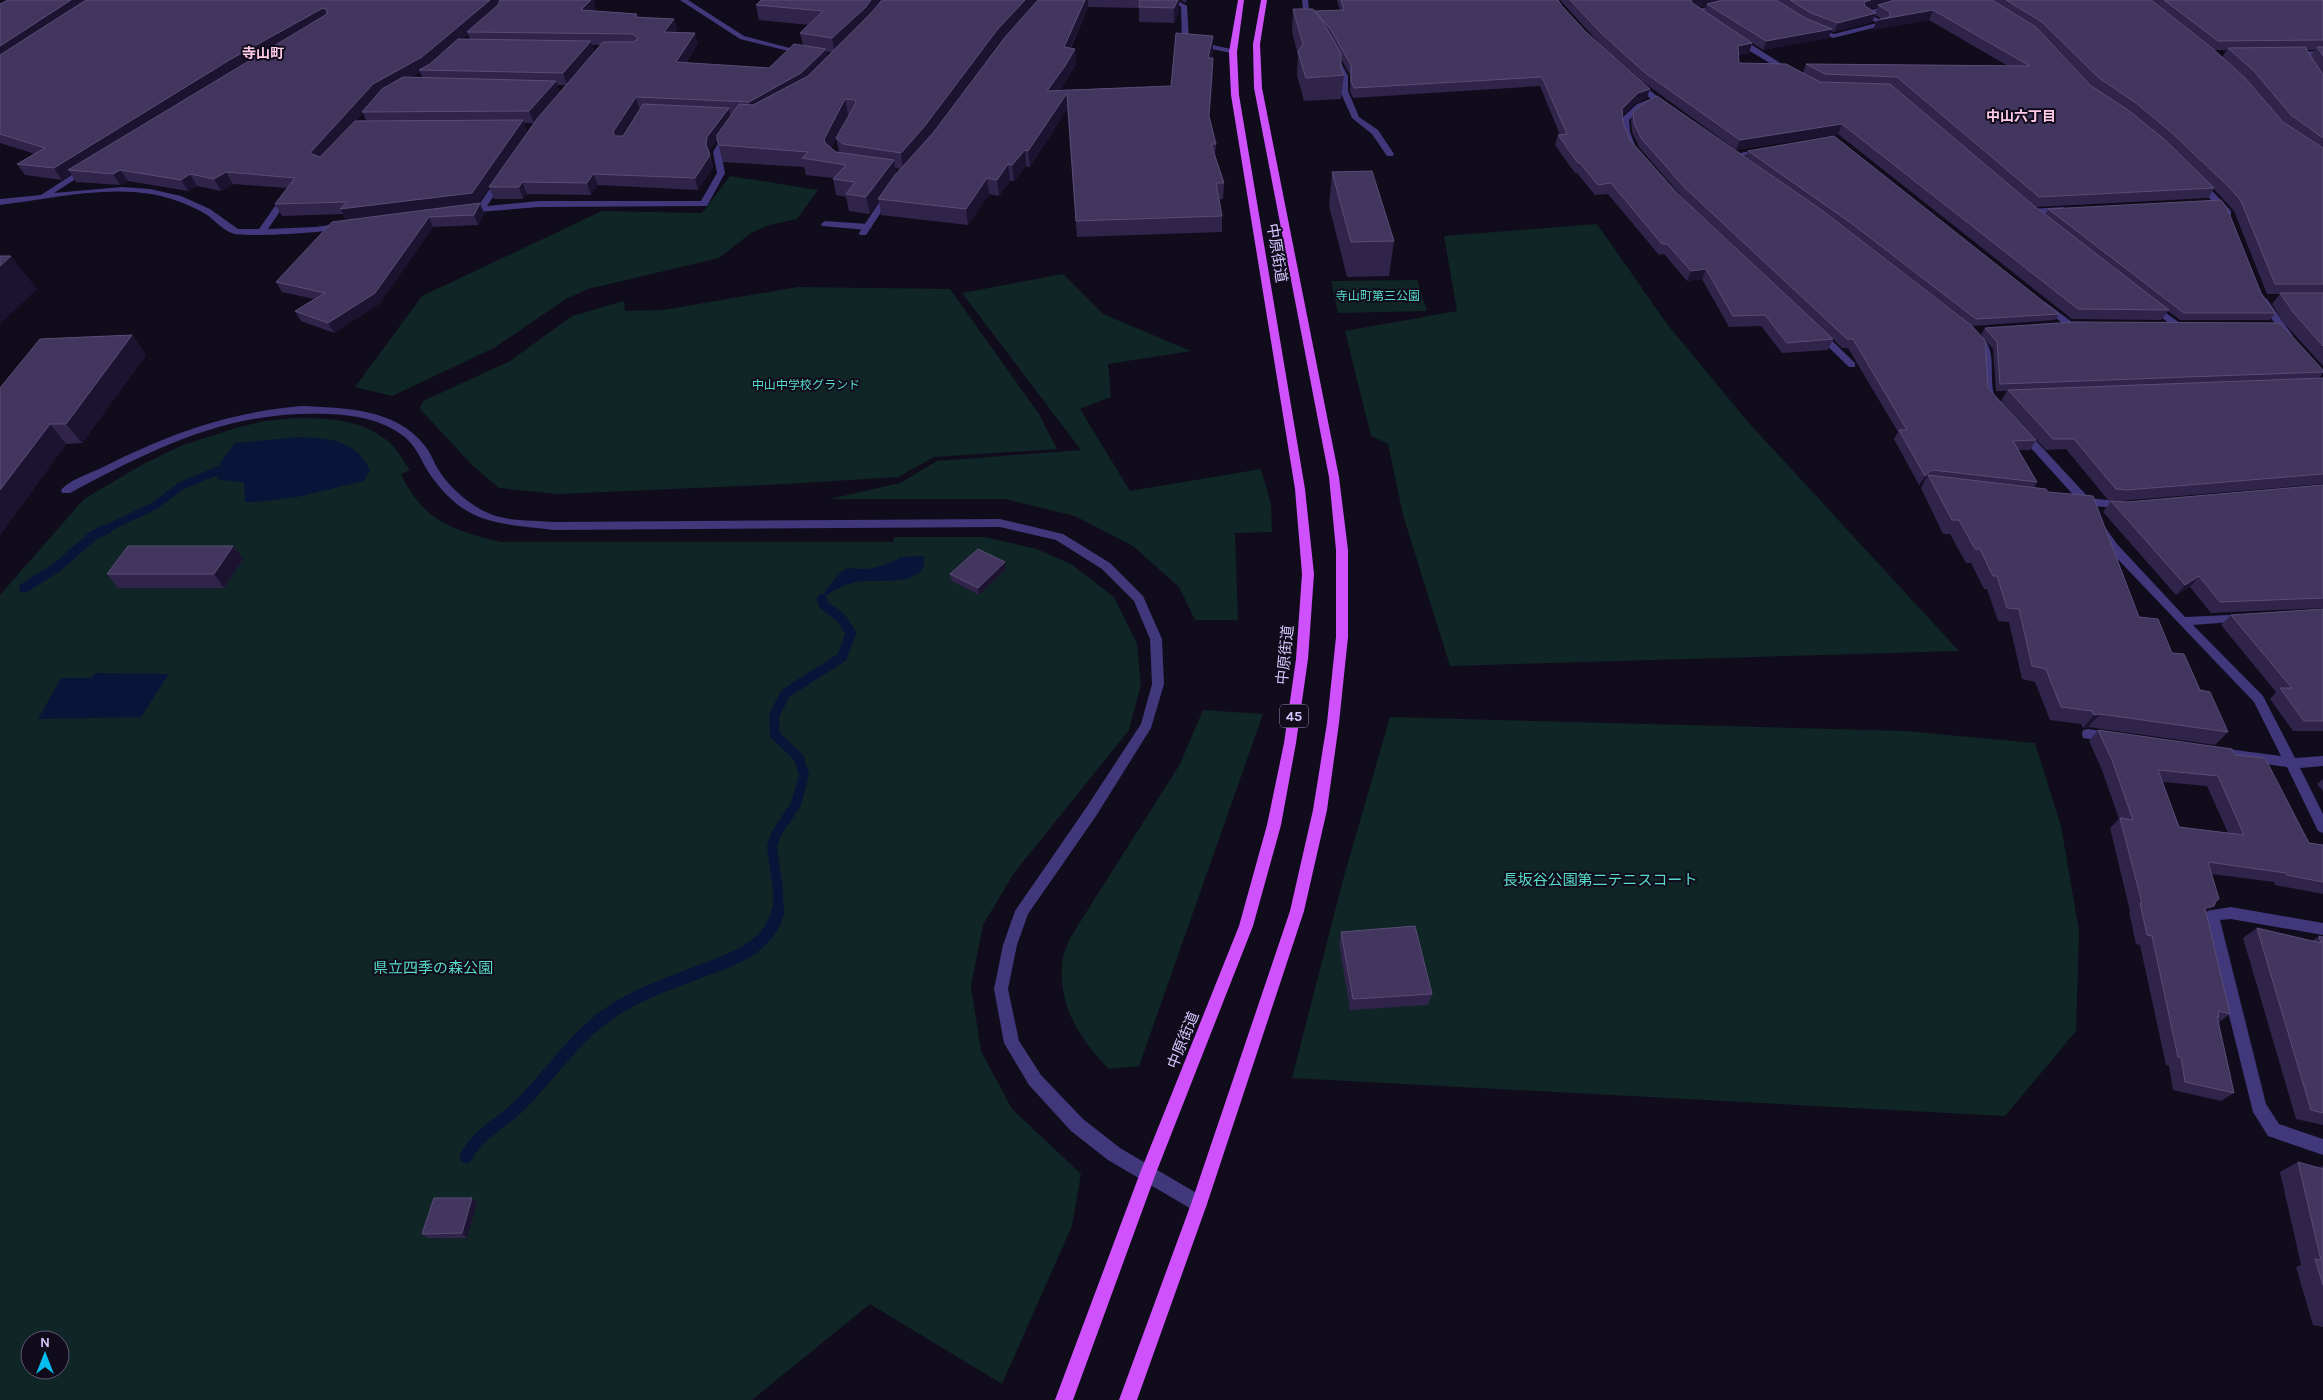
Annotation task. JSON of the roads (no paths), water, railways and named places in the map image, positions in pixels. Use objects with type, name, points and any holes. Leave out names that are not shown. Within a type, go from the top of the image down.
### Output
[{"type":"main road","name":"中原街道","points":[[1064,1400],[1148,1172],[1246,926],[1274,825],[1290,743],[1302,659],[1308,574],[1300,489],[1236,104],[1234,52],[1241,0]]},
{"type":"main road","name":"中原街道","points":[[1128,1400],[1199,1204],[1297,911],[1320,810],[1333,723],[1342,637],[1342,550],[1334,477],[1258,88],[1256,62],[1258,30],[1264,0]]},
{"type":"street","points":[[683,0],[742,38],[813,54]]},
{"type":"street","points":[[1305,0],[1307,19],[1318,33]]},
{"type":"street","points":[[1709,21],[1693,10],[1751,0]]},
{"type":"street","points":[[1180,4],[1184,6],[1185,41],[1234,52]]},
{"type":"street","points":[[1805,25],[1833,36],[1883,24],[1864,14],[1889,8]]},
{"type":"street","points":[[1732,36],[1796,75]]},
{"type":"street","points":[[2284,54],[2304,57],[2323,53]]},
{"type":"street","points":[[1332,54],[1344,76],[1344,91],[1356,118],[1374,132],[1390,154]]},
{"type":"street","points":[[1626,75],[1656,100],[1680,116]]},
{"type":"street","points":[[1639,156],[1633,149],[1626,132],[1625,118],[1640,106],[1656,100]]},
{"type":"street","points":[[452,212],[481,208],[595,202],[704,204],[721,173],[715,156],[716,150],[736,123]]},
{"type":"street","points":[[1750,165],[1731,152],[1771,148]]},
{"type":"street","points":[[38,199],[96,163]]},
{"type":"street","points":[[481,208],[504,176]]},
{"type":"street","points":[[2194,177],[2219,202],[2231,221]]},
{"type":"street","points":[[0,202],[38,199],[105,188],[131,188],[167,193],[218,216],[236,232],[316,230],[355,225]]},
{"type":"street","points":[[825,224],[848,225],[866,230],[893,188]]},
{"type":"street","points":[[261,232],[285,198]]},
{"type":"street","points":[[2210,203],[2219,202]]},
{"type":"street","points":[[2038,218],[2027,209],[2070,210]]},
{"type":"street","points":[[2265,296],[2274,325],[2292,340]]},
{"type":"street","points":[[2038,299],[2074,324],[2049,325]]},
{"type":"street","points":[[2146,302],[2181,325],[2157,325]]},
{"type":"street","points":[[1809,324],[1852,365]]},
{"type":"street","points":[[1980,330],[1970,331],[1986,349],[1994,396],[2002,410]]},
{"type":"street","points":[[66,490],[178,435],[214,424],[270,411],[314,409],[368,414],[390,422],[418,444],[435,473],[464,504],[489,518],[554,526],[1000,523],[1059,537],[1106,566],[1139,599],[1156,640],[1158,684],[1147,725],[1091,812],[1022,910],[1010,945],[1001,989],[1012,1043],[1035,1080],[1077,1125],[1114,1154],[1148,1172],[1199,1204]]},
{"type":"street","points":[[2015,424],[2085,501],[2113,547],[2259,699],[2323,827]]},
{"type":"street","points":[[2066,499],[2119,506],[2139,505]]},
{"type":"street","points":[[2182,621],[2257,617]]},
{"type":"street","points":[[2088,734],[2127,740]]},
{"type":"street","points":[[2205,750],[2292,763],[2323,761]]},
{"type":"street","points":[[2323,929],[2231,913],[2211,915],[2260,1106],[2274,1130],[2323,1147]]},
{"type":"water","points":[[300,437],[332,440],[342,443],[358,453],[370,471],[364,481],[297,497],[257,502],[245,502],[244,483],[217,479],[220,463],[235,443]]},
{"type":"water","points":[[924,556],[923,566],[918,573],[910,578],[857,582],[838,588],[822,599],[832,582],[846,569],[882,566],[900,557]]},
{"type":"water","points":[[95,673],[169,674],[141,717],[38,719],[61,678],[91,678]]},
{"type":"waterway","points":[[104,530],[154,506],[181,486],[217,471]]},
{"type":"waterway","points":[[24,588],[56,568],[94,535],[107,529]]},
{"type":"waterway","points":[[778,910],[778,890],[772,847],[776,834],[796,804],[804,775],[799,758],[775,735],[774,715],[786,693],[842,657],[851,633],[842,619],[823,604],[822,599]]},
{"type":"waterway","points":[[466,1157],[476,1142],[518,1107],[575,1043],[600,1020],[642,995],[731,960],[744,953],[766,936],[778,910]]},
{"type":"district","name":"寺山町","points":[[263,53]]},
{"type":"district","name":"中山六丁目","points":[[2021,116]]},
{"type":"park label","name":"寺山町第三公園","points":[[1378,296]]},
{"type":"park label","name":"中山中学校グランド","points":[[806,385]]},
{"type":"park label","name":"長坂谷公園第二テニスコート","points":[[1600,880]]},
{"type":"park label","name":"県立四季の森公園","points":[[433,968]]}]
